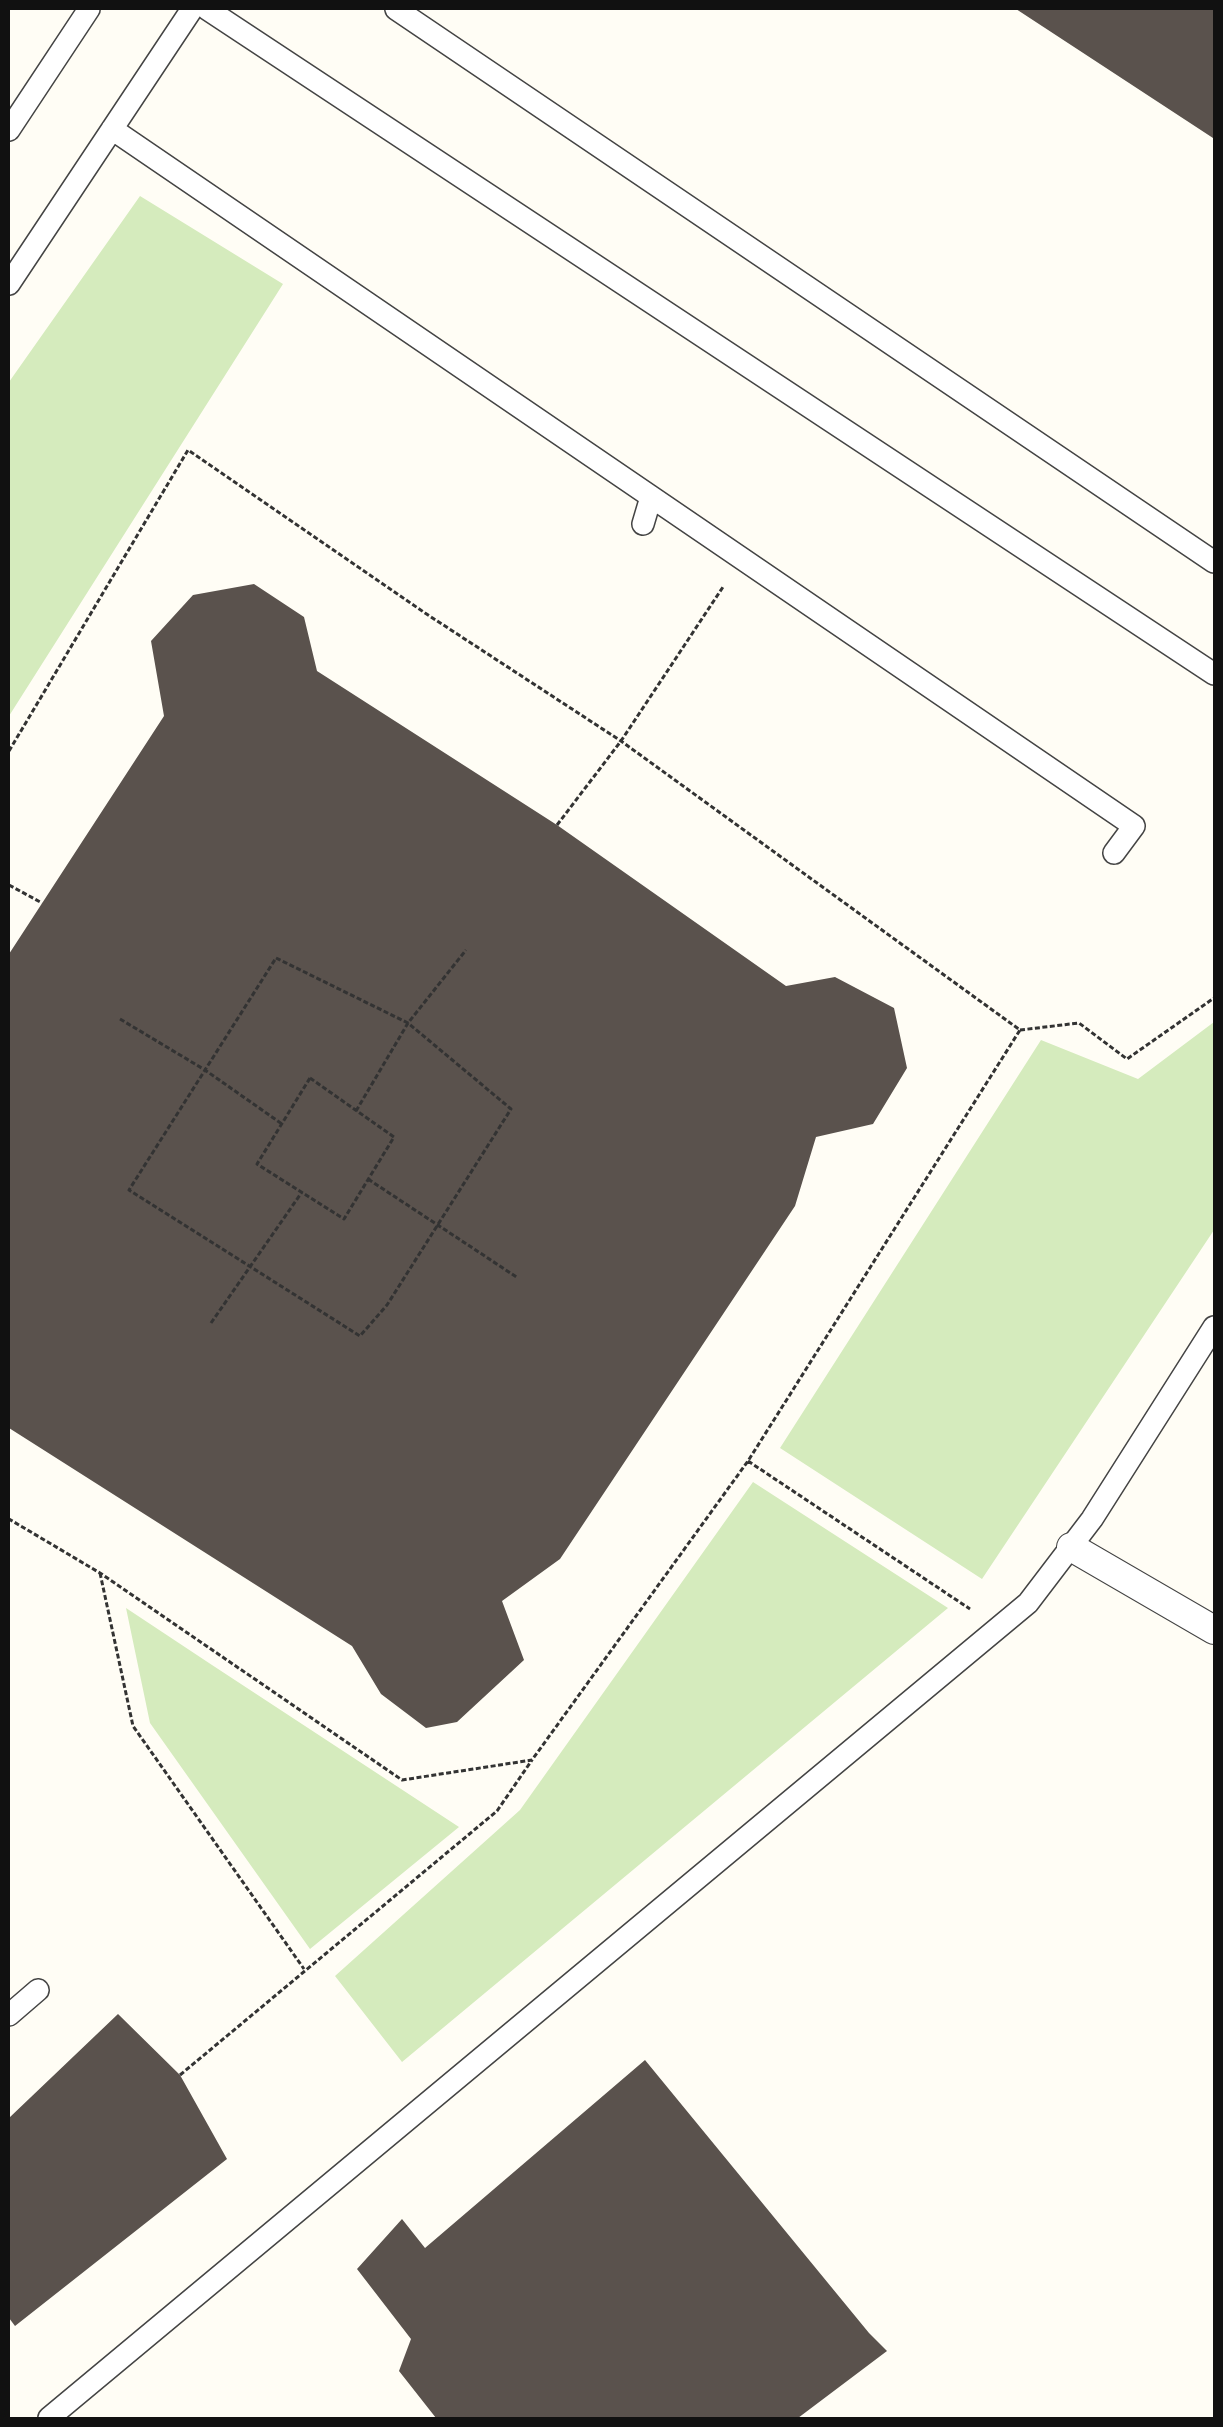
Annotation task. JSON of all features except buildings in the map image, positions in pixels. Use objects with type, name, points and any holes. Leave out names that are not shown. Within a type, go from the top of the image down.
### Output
[{"type":"street","points":[[1071,1547],[1214,1630]]},
{"type":"lane","points":[[9,130],[89,9]]},
{"type":"lane","points":[[9,284],[192,9]]},
{"type":"lane","points":[[207,9],[1214,674]]},
{"type":"lane","points":[[396,9],[1214,562]]},
{"type":"lane","points":[[112,129],[1134,826],[1114,854]]},
{"type":"lane","points":[[643,524],[651,497]]},
{"type":"lane","points":[[49,2418],[1028,1603],[1092,1520],[1214,1327]]},
{"type":"lane","points":[[9,2014],[38,1990]]},
{"type":"path","points":[[9,751],[188,450],[425,613],[621,742],[1020,1030],[1079,1023],[1127,1059],[1214,998]]},
{"type":"path","points":[[557,825],[621,742],[742,559]]},
{"type":"path","points":[[9,885],[42,903]]},
{"type":"path","points":[[356,1111],[408,1023],[466,950]]},
{"type":"path","points":[[276,958],[408,1023],[511,1109],[387,1305],[360,1336],[129,1190],[276,958]]},
{"type":"path","points":[[120,1019],[205,1070],[282,1124]]},
{"type":"path","points":[[180,2075],[497,1811],[748,1461],[1020,1030]]},
{"type":"path","points":[[310,1078],[394,1137],[344,1219],[257,1164],[282,1124],[310,1078]]},
{"type":"path","points":[[368,1179],[518,1278]]},
{"type":"path","points":[[211,1323],[302,1192]]},
{"type":"path","points":[[748,1461],[999,1628]]},
{"type":"path","points":[[9,1519],[100,1573],[402,1780],[532,1760]]},
{"type":"path","points":[[100,1573],[133,1726],[304,1970]]},
{"type":"green space","points":[[140,196],[283,284],[9,716],[9,382]]},
{"type":"green space","points":[[1214,1022],[1214,1230],[982,1579],[780,1448],[1041,1040],[1138,1079]]},
{"type":"green space","points":[[753,1482],[948,1608],[402,2062],[335,1976],[520,1810]]},
{"type":"green space","points":[[126,1608],[459,1827],[310,1949],[150,1723]]}]
